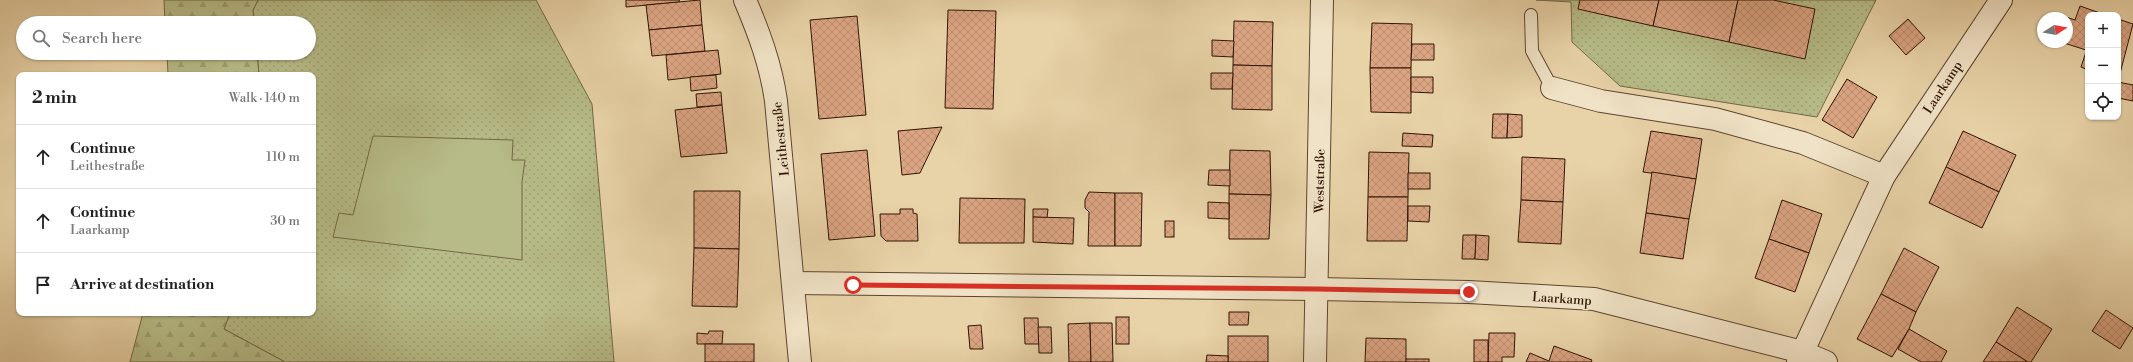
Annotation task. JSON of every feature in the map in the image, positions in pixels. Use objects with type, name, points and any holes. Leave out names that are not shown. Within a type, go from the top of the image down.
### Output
[{"type":"street","name":"Leithestraße","points":[[745,0],[763,41],[772,73],[776,101],[800,362]]},
{"type":"street","name":"Weststraße","points":[[1315,362],[1322,0]]},
{"type":"street","name":"Laarkamp","points":[[1800,357],[1884,176],[2001,0]]},
{"type":"street","points":[[1552,88],[1601,101],[1723,121],[1803,143],[1884,176]]},
{"type":"street","points":[[793,283],[1317,289]]},
{"type":"street","name":"Laarkamp","points":[[1317,289],[1469,292],[1594,299],[1800,357],[1826,362]]},
{"type":"lane","points":[[1531,15],[1532,51],[1552,88]]},
{"type":"green space","points":[[164,0],[258,0],[253,10],[253,16],[165,16]]},
{"type":"green space","points":[[258,0],[536,0],[592,104],[614,362],[285,362],[224,329],[229,316],[316,316],[316,72],[259,72],[258,60],[316,60],[316,16],[253,16],[253,10]]},
{"type":"green space","points":[[1536,0],[1876,0],[1817,117],[1620,86],[1572,42],[1571,2]]},
{"type":"green space","points":[[167,60],[258,60],[259,72],[168,72]]},
{"type":"green space","points":[[373,136],[513,140],[512,160],[525,160],[522,182],[522,260],[333,237],[339,213],[353,215]]},
{"type":"green space","points":[[142,316],[229,316],[224,329],[285,362],[130,362]]},
{"type":"building","points":[[626,0],[679,0],[680,2],[626,7]]},
{"type":"building","points":[[700,0],[702,25],[649,30],[646,5]]},
{"type":"building","points":[[1580,0],[1659,0],[1653,26],[1578,9]]},
{"type":"building","points":[[1659,0],[1738,0],[1729,42],[1653,26]]},
{"type":"building","points":[[1738,0],[1773,0],[1815,9],[1805,59],[1729,42]]},
{"type":"building","points":[[2080,6],[2097,12],[2085,12],[2085,50],[2073,46],[2073,19],[2075,20]]},
{"type":"building","points":[[948,10],[996,11],[993,109],[945,108]]},
{"type":"building","points":[[857,16],[866,115],[819,119],[810,20]]},
{"type":"building","points":[[1908,19],[1925,38],[1906,55],[1889,36]]},
{"type":"building","points":[[2121,20],[2133,24],[2121,70]]},
{"type":"building","points":[[1234,21],[1273,22],[1272,66],[1233,65]]},
{"type":"building","points":[[1372,23],[1412,24],[1411,68],[1370,68]]},
{"type":"building","points":[[702,25],[705,51],[652,56],[649,30]]},
{"type":"building","points":[[1212,40],[1234,41],[1233,57],[1212,56]]},
{"type":"building","points":[[1412,44],[1434,44],[1434,60],[1411,60]]},
{"type":"building","points":[[718,50],[721,74],[668,80],[666,55]]},
{"type":"building","points":[[2085,55],[2085,69],[2081,67]]},
{"type":"building","points":[[1233,65],[1272,66],[1272,110],[1232,109]]},
{"type":"building","points":[[1370,68],[1411,68],[1411,113],[1371,112]]},
{"type":"building","points":[[1211,73],[1233,73],[1232,89],[1211,89]]},
{"type":"building","points":[[716,75],[717,88],[691,91],[690,77]]},
{"type":"building","points":[[1411,77],[1433,77],[1433,93],[1411,92]]},
{"type":"building","points":[[1847,79],[1877,97],[1853,138],[1822,120]]},
{"type":"building","points":[[2121,83],[2133,85],[2133,101],[2121,99]]},
{"type":"building","points":[[721,92],[722,105],[697,107],[696,94]]},
{"type":"building","points":[[722,105],[727,153],[681,157],[675,110]]},
{"type":"building","points":[[1493,114],[1508,114],[1507,138],[1492,138]]},
{"type":"building","points":[[1508,114],[1522,115],[1522,137],[1507,138]]},
{"type":"building","points":[[942,127],[920,173],[902,175],[898,131]]},
{"type":"building","points":[[1651,131],[1702,139],[1696,179],[1643,172]]},
{"type":"building","points":[[1963,131],[2016,155],[1999,192],[1946,167]]},
{"type":"building","points":[[1403,133],[1433,135],[1432,147],[1402,146]]},
{"type":"building","points":[[867,150],[875,236],[829,240],[821,154]]},
{"type":"building","points":[[1230,150],[1270,151],[1271,195],[1229,194]]},
{"type":"building","points":[[1369,152],[1409,153],[1408,197],[1368,197]]},
{"type":"building","points":[[1522,157],[1565,159],[1563,202],[1521,200]]},
{"type":"building","points":[[1946,167],[1999,192],[1982,228],[1929,203]]},
{"type":"building","points":[[1209,170],[1230,170],[1230,186],[1208,185]]},
{"type":"building","points":[[1652,172],[1696,179],[1689,219],[1646,213]]},
{"type":"building","points":[[1408,173],[1430,173],[1430,189],[1408,189]]},
{"type":"building","points":[[694,191],[740,191],[739,249],[694,248]]},
{"type":"building","points":[[1089,192],[1115,193],[1115,246],[1088,246],[1089,212],[1085,208],[1085,200]]},
{"type":"building","points":[[1115,193],[1142,193],[1141,246],[1115,246]]},
{"type":"building","points":[[1229,194],[1271,195],[1269,239],[1229,239]]},
{"type":"building","points":[[1368,197],[1408,197],[1407,241],[1367,241]]},
{"type":"building","points":[[960,198],[1025,199],[1024,243],[959,243]]},
{"type":"building","points":[[1521,200],[1563,202],[1561,244],[1518,242]]},
{"type":"building","points":[[1782,200],[1822,214],[1809,253],[1769,239]]},
{"type":"building","points":[[1208,202],[1229,203],[1229,219],[1208,218]]},
{"type":"building","points":[[1408,206],[1430,206],[1429,222],[1408,221]]},
{"type":"building","points":[[900,209],[913,209],[913,213],[917,214],[918,241],[886,241],[881,236],[880,214],[900,214]]},
{"type":"building","points":[[1033,209],[1048,209],[1047,218],[1033,217]]},
{"type":"building","points":[[1646,213],[1689,219],[1683,259],[1640,253]]},
{"type":"building","points":[[1033,217],[1074,218],[1073,244],[1033,242]]},
{"type":"building","points":[[1165,221],[1174,221],[1174,237],[1165,237]]},
{"type":"building","points":[[1463,235],[1476,235],[1475,259],[1462,259]]},
{"type":"building","points":[[1476,235],[1489,236],[1488,260],[1475,259]]},
{"type":"building","points":[[1769,239],[1809,253],[1795,292],[1755,278]]},
{"type":"building","points":[[694,248],[739,249],[737,307],[692,306]]},
{"type":"building","points":[[1904,248],[1939,267],[1916,312],[1881,294]]},
{"type":"building","points":[[1881,294],[1916,312],[1909,329],[1892,357],[1857,339]]},
{"type":"building","points":[[2017,307],[2052,329],[2031,362],[2028,362],[1996,342]]},
{"type":"building","points":[[2106,310],[2133,328],[2120,349],[2092,331]]},
{"type":"building","points":[[1229,312],[1249,312],[1248,325],[1229,325]]},
{"type":"building","points":[[1116,317],[1129,317],[1129,344],[1116,344]]},
{"type":"building","points":[[1024,318],[1038,318],[1039,344],[1025,344]]},
{"type":"building","points":[[1090,323],[1091,362],[1069,362],[1068,324]]},
{"type":"building","points":[[1090,323],[1112,323],[1113,362],[1091,362]]},
{"type":"building","points":[[981,325],[983,349],[970,349],[968,326]]},
{"type":"building","points":[[1038,327],[1051,327],[1052,353],[1039,353]]},
{"type":"building","points":[[1909,329],[1947,351],[1941,362],[1921,362],[1898,349]]},
{"type":"building","points":[[709,331],[723,331],[722,344],[697,344],[697,333],[708,334]]},
{"type":"building","points":[[1489,333],[1515,333],[1514,357],[1502,357],[1502,362],[1488,362]]},
{"type":"building","points":[[1228,336],[1268,336],[1268,362],[1228,362]]},
{"type":"building","points":[[1366,338],[1406,339],[1406,362],[1365,362]]},
{"type":"building","points":[[1474,340],[1488,340],[1488,362],[1474,362]]},
{"type":"building","points":[[1996,342],[2028,362],[1983,362]]},
{"type":"building","points":[[705,344],[754,344],[754,362],[705,362]]},
{"type":"building","points":[[1554,346],[1592,360],[1591,362],[1526,362],[1530,353],[1549,361]]},
{"type":"building","points":[[1207,355],[1228,356],[1228,362],[1206,362]]},
{"type":"building","points":[[1406,359],[1429,359],[1429,362],[1406,362]]},
{"type":"route","points":[[853,285],[1317,289],[1469,292]]}]
